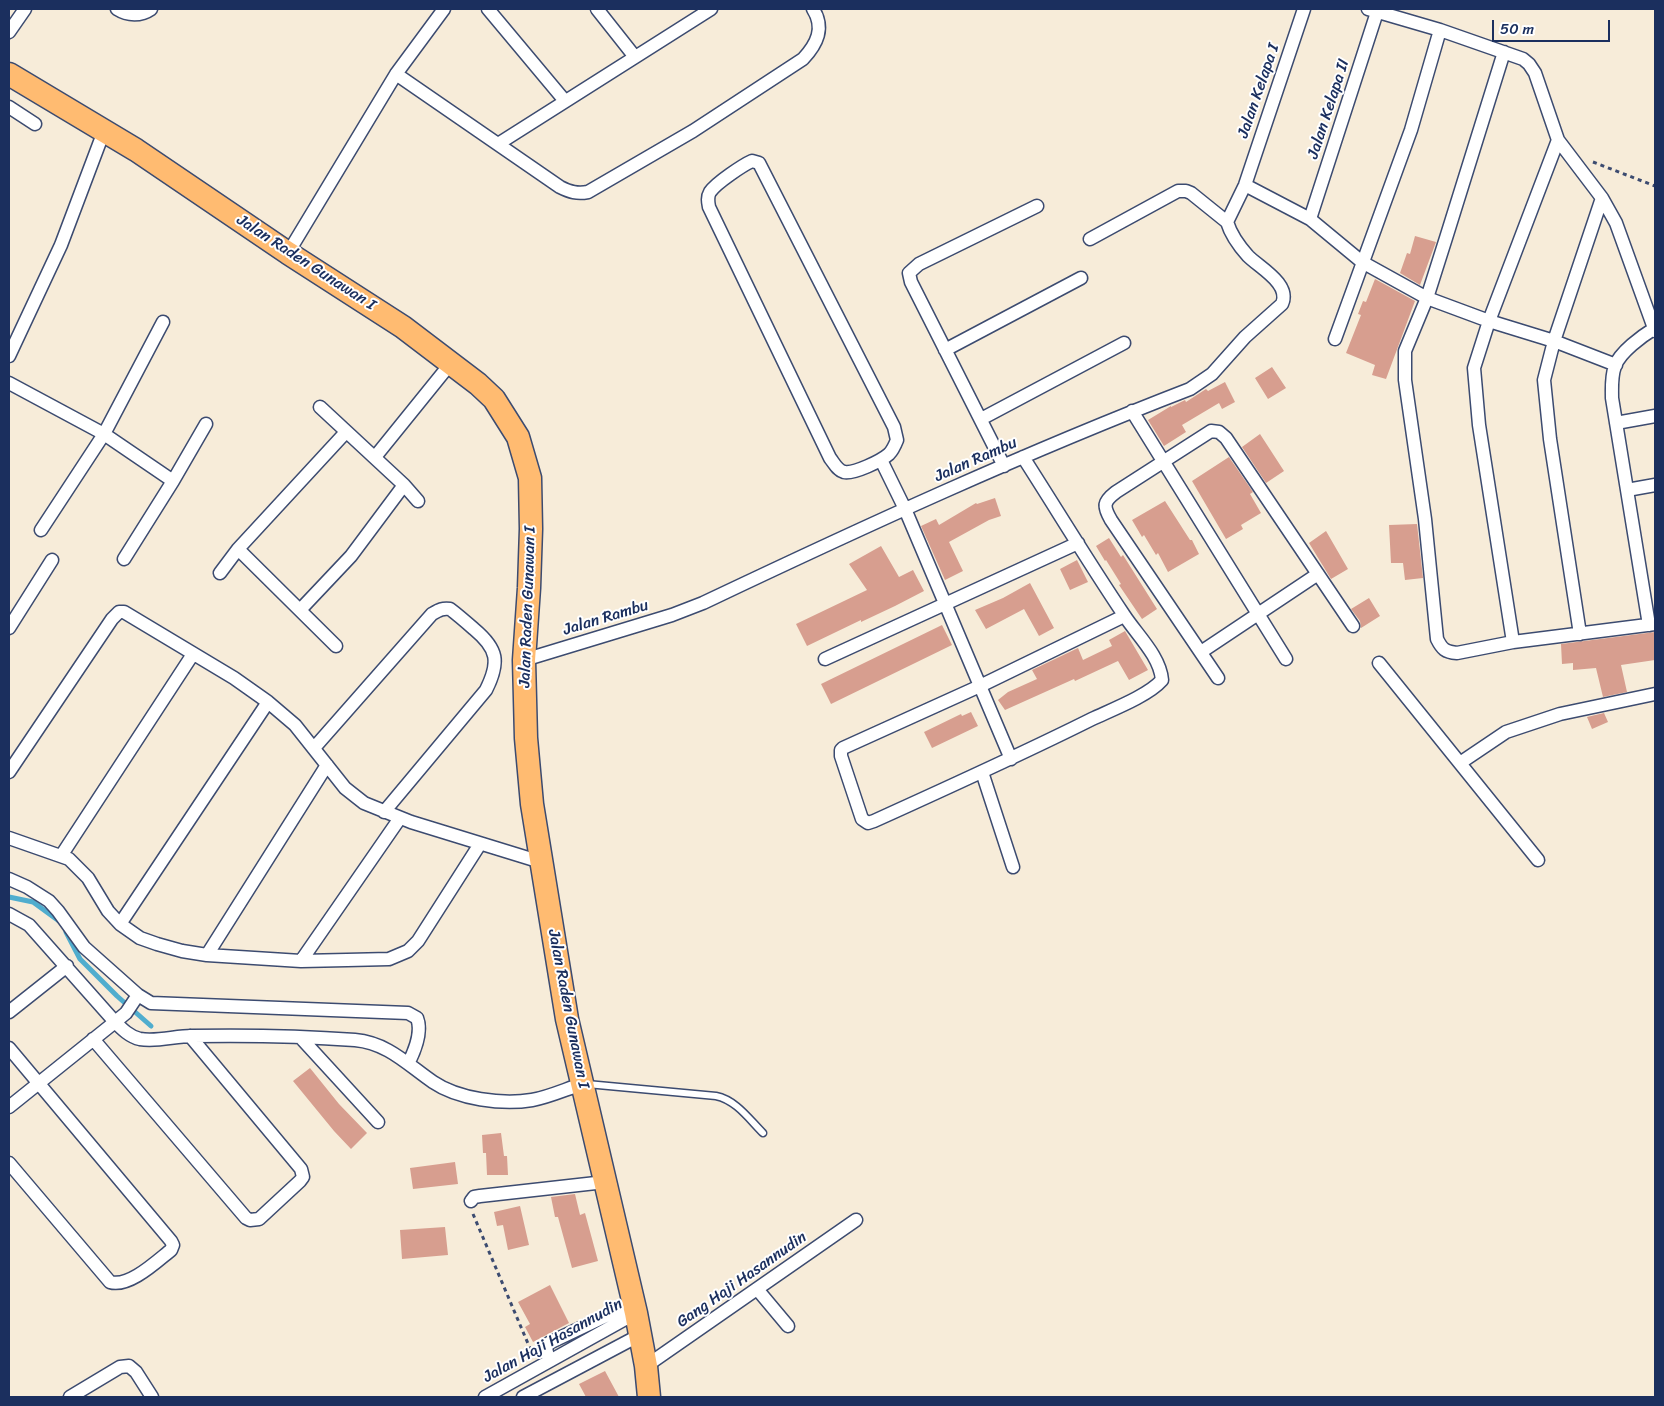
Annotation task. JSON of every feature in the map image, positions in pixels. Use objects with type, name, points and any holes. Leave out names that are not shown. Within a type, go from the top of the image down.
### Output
[{"type":"highway","name":"Jalan Raden Gunawan I","points":[[9,74],[136,150],[288,253],[403,327],[478,384],[494,399],[518,437],[530,478],[530,588],[524,660],[526,738],[532,804],[567,1020],[640,1334],[649,1397]]},
{"type":"street","points":[[9,32],[25,9]]},
{"type":"street","points":[[118,9],[124,13],[138,14],[151,9]]},
{"type":"street","points":[[288,253],[396,74],[442,9]]},
{"type":"street","points":[[488,9],[565,101]]},
{"type":"street","points":[[597,9],[635,57]]},
{"type":"street","points":[[498,144],[711,9]]},
{"type":"street","points":[[396,74],[560,187],[569,192],[579,194],[588,192],[693,131],[803,59],[812,49],[818,38],[819,28],[813,9]]},
{"type":"street","name":"Jalan Kelapa I","points":[[1245,184],[1304,9]]},
{"type":"street","points":[[1374,10],[1440,30],[1504,52],[1523,59],[1535,73],[1558,140],[1602,198],[1616,223],[1655,329],[1640,338],[1616,365],[1612,383],[1612,398],[1627,490],[1652,624],[1513,642],[1449,653],[1441,648],[1437,639],[1425,519],[1405,380],[1405,351],[1426,298],[1504,52]]},
{"type":"street","name":"Jalan Kelapa II","points":[[1310,219],[1374,10]]},
{"type":"street","points":[[1335,339],[1411,130],[1440,30]]},
{"type":"street","points":[[9,108],[35,124]]},
{"type":"street","points":[[9,356],[60,245],[104,131]]},
{"type":"street","points":[[1513,642],[1479,425],[1474,368],[1489,321],[1558,140]]},
{"type":"street","points":[[755,161],[759,163],[894,427],[897,440],[895,446],[881,460],[854,471],[844,472],[836,468],[709,207],[708,200],[711,191],[749,162],[755,161]]},
{"type":"street","points":[[1090,239],[1178,191],[1191,193],[1227,222],[1245,184],[1310,219],[1362,262],[1426,298],[1489,321],[1554,341],[1616,365]]},
{"type":"street","points":[[1580,634],[1550,439],[1544,380],[1554,341],[1602,198]]},
{"type":"street","points":[[1004,466],[911,282],[909,272],[920,264],[1037,206]]},
{"type":"street","name":"Jalan Rambu","points":[[524,660],[672,615],[703,603],[905,509],[1132,411],[1190,389],[1202,382],[1212,374],[1244,337],[1282,304],[1285,298],[1282,288],[1274,278],[1247,255],[1230,232],[1227,222]]},
{"type":"street","points":[[946,350],[1081,278]]},
{"type":"street","points":[[41,530],[104,434],[163,322]]},
{"type":"street","points":[[981,420],[1124,343]]},
{"type":"street","points":[[375,457],[451,363]]},
{"type":"street","points":[[9,383],[104,434],[173,481]]},
{"type":"street","points":[[320,407],[375,457],[418,501]]},
{"type":"street","points":[[1132,411],[1286,659]]},
{"type":"street","points":[[1616,423],[1655,416]]},
{"type":"street","points":[[124,560],[206,424]]},
{"type":"street","points":[[1218,678],[1106,511],[1105,505],[1108,498],[1204,433],[1211,431],[1219,432],[1226,438],[1353,626]]},
{"type":"street","points":[[220,573],[238,549],[346,432]]},
{"type":"street","points":[[1023,457],[1124,616],[1154,657],[1161,672],[1162,680],[1134,699],[1011,759],[874,821],[868,822],[862,818],[841,752],[845,746],[980,686],[1124,616]]},
{"type":"street","points":[[881,460],[905,509],[1011,759]]},
{"type":"street","points":[[300,610],[351,556],[404,485]]},
{"type":"street","points":[[1627,490],[1655,485]]},
{"type":"street","points":[[825,659],[1078,542]]},
{"type":"street","points":[[238,549],[336,646]]},
{"type":"street","points":[[9,628],[13,613],[52,560]]},
{"type":"street","points":[[1201,652],[1318,574]]},
{"type":"street","points":[[314,748],[432,614],[438,610],[442,608],[450,609],[487,640],[494,650],[495,665],[493,676],[486,690],[384,812]]},
{"type":"street","points":[[9,772],[112,619],[119,612],[128,614],[234,678],[268,702],[295,725],[345,788],[364,803],[400,818],[541,862]]},
{"type":"street","points":[[62,856],[192,654]]},
{"type":"street","points":[[1379,663],[1538,860]]},
{"type":"street","points":[[1460,763],[1506,732],[1560,714],[1655,694]]},
{"type":"street","points":[[120,924],[268,702]]},
{"type":"street","points":[[207,955],[327,765]]},
{"type":"street","points":[[982,772],[1013,867]]},
{"type":"street","points":[[301,961],[400,818]]},
{"type":"street","points":[[9,838],[69,859],[88,878],[108,911],[120,924],[140,938],[182,951],[207,955],[301,961],[389,959],[408,951],[418,941],[480,844]]},
{"type":"street","points":[[9,879],[27,886],[49,901],[84,947],[132,1004]]},
{"type":"street","points":[[10,916],[29,925],[115,1022],[126,1032],[139,1039],[190,1036],[301,1038],[369,1042],[411,1057],[434,1082],[450,1091],[481,1099],[519,1102],[533,1100],[582,1084]]},
{"type":"street","points":[[9,1012],[67,966]]},
{"type":"street","points":[[9,1107],[115,1022],[132,1004],[151,1003],[408,1013],[417,1018],[419,1026],[411,1057]]},
{"type":"street","points":[[93,1039],[246,1218],[250,1220],[259,1219],[300,1181],[303,1177],[302,1173],[298,1164],[190,1036]]},
{"type":"street","points":[[301,1038],[378,1122]]},
{"type":"street","points":[[9,1048],[171,1241],[173,1246],[171,1250],[139,1275],[120,1283],[110,1282],[9,1163]]},
{"type":"street","points":[[471,1202],[474,1198],[480,1196],[605,1182]]},
{"type":"street","name":"Gang Haji Hasannudin","points":[[646,1366],[856,1220]]},
{"type":"street","points":[[757,1289],[788,1326]]},
{"type":"street","points":[[541,1391],[543,1364],[546,1348],[549,1343],[634,1308]]},
{"type":"street","points":[[523,1397],[541,1391],[640,1334]]},
{"type":"street","name":"Jalan Haji Hasannudin","points":[[486,1397],[543,1364]]},
{"type":"street","points":[[70,1397],[120,1367],[129,1366],[136,1372],[152,1397]]},
{"type":"lane","points":[[582,1084],[726,1098],[763,1133]]},
{"type":"path","points":[[1567,152],[1655,186]]},
{"type":"path","points":[[471,1202],[470,1207],[543,1364]]},
{"type":"building","points":[[1415,236],[1436,242],[1420,285],[1400,273],[1407,253],[1410,254]]},
{"type":"building","points":[[1375,279],[1415,301],[1386,379],[1372,375],[1375,365],[1346,353],[1361,315],[1358,314],[1363,301],[1366,302]]},
{"type":"building","points":[[1272,367],[1286,388],[1268,399],[1255,378]]},
{"type":"building","points":[[1225,382],[1235,402],[1222,409],[1219,403],[1182,425],[1186,432],[1164,446],[1148,420],[1171,406],[1185,400],[1186,402],[1206,389],[1208,391]]},
{"type":"building","points":[[1260,434],[1284,471],[1266,483],[1242,447]]},
{"type":"building","points":[[1229,457],[1253,492],[1250,494],[1261,513],[1241,525],[1243,529],[1226,539],[1192,481]]},
{"type":"building","points":[[995,498],[1001,516],[989,520],[949,542],[963,571],[945,580],[921,526],[936,519],[939,525],[976,503]]},
{"type":"building","points":[[1165,501],[1190,540],[1192,540],[1199,554],[1168,572],[1158,553],[1156,555],[1132,520]]},
{"type":"building","points":[[1417,524],[1423,578],[1405,580],[1403,563],[1391,563],[1389,525]]},
{"type":"building","points":[[1326,531],[1348,569],[1331,579],[1309,543]]},
{"type":"building","points":[[1109,538],[1121,557],[1123,555],[1157,609],[1142,619],[1096,546]]},
{"type":"building","points":[[881,546],[899,577],[913,570],[924,591],[807,646],[796,624],[867,590],[849,564]]},
{"type":"building","points":[[1077,560],[1088,582],[1070,590],[1060,569]]},
{"type":"building","points":[[1030,583],[1054,628],[1039,636],[1024,609],[986,629],[975,610],[1003,598]]},
{"type":"building","points":[[1369,598],[1380,616],[1361,628],[1360,621],[1351,609]]},
{"type":"building","points":[[942,625],[952,645],[831,704],[821,684]]},
{"type":"building","points":[[1125,631],[1148,670],[1129,680],[1118,661],[1005,710],[998,700],[1008,692],[1037,679],[1032,670],[1078,648],[1083,660],[1112,646],[1109,640]]},
{"type":"building","points":[[1655,632],[1655,660],[1621,665],[1627,692],[1603,697],[1596,668],[1573,670],[1573,663],[1562,664],[1561,644]]},
{"type":"building","points":[[971,712],[978,726],[932,748],[924,732],[961,714],[962,716]]},
{"type":"building","points":[[1604,713],[1608,722],[1592,729],[1587,717]]},
{"type":"building","points":[[310,1068],[339,1104],[367,1133],[351,1149],[293,1081]]},
{"type":"building","points":[[501,1133],[504,1156],[507,1156],[508,1175],[487,1175],[486,1153],[483,1153],[482,1135]]},
{"type":"building","points":[[455,1162],[458,1184],[413,1189],[410,1168]]},
{"type":"building","points":[[575,1194],[580,1215],[585,1213],[598,1261],[572,1268],[558,1217],[555,1217],[551,1197]]},
{"type":"building","points":[[520,1206],[529,1245],[508,1250],[503,1225],[497,1226],[494,1212]]},
{"type":"building","points":[[445,1227],[448,1255],[402,1259],[400,1230]]},
{"type":"building","points":[[550,1285],[569,1323],[533,1342],[525,1327],[530,1324],[518,1302]]},
{"type":"building","points":[[605,1371],[619,1397],[586,1397],[579,1384]]},
{"type":"waterway","points":[[9,897],[33,902],[59,921]]},
{"type":"waterway","points":[[66,932],[80,959],[117,996],[151,1026]]}]
